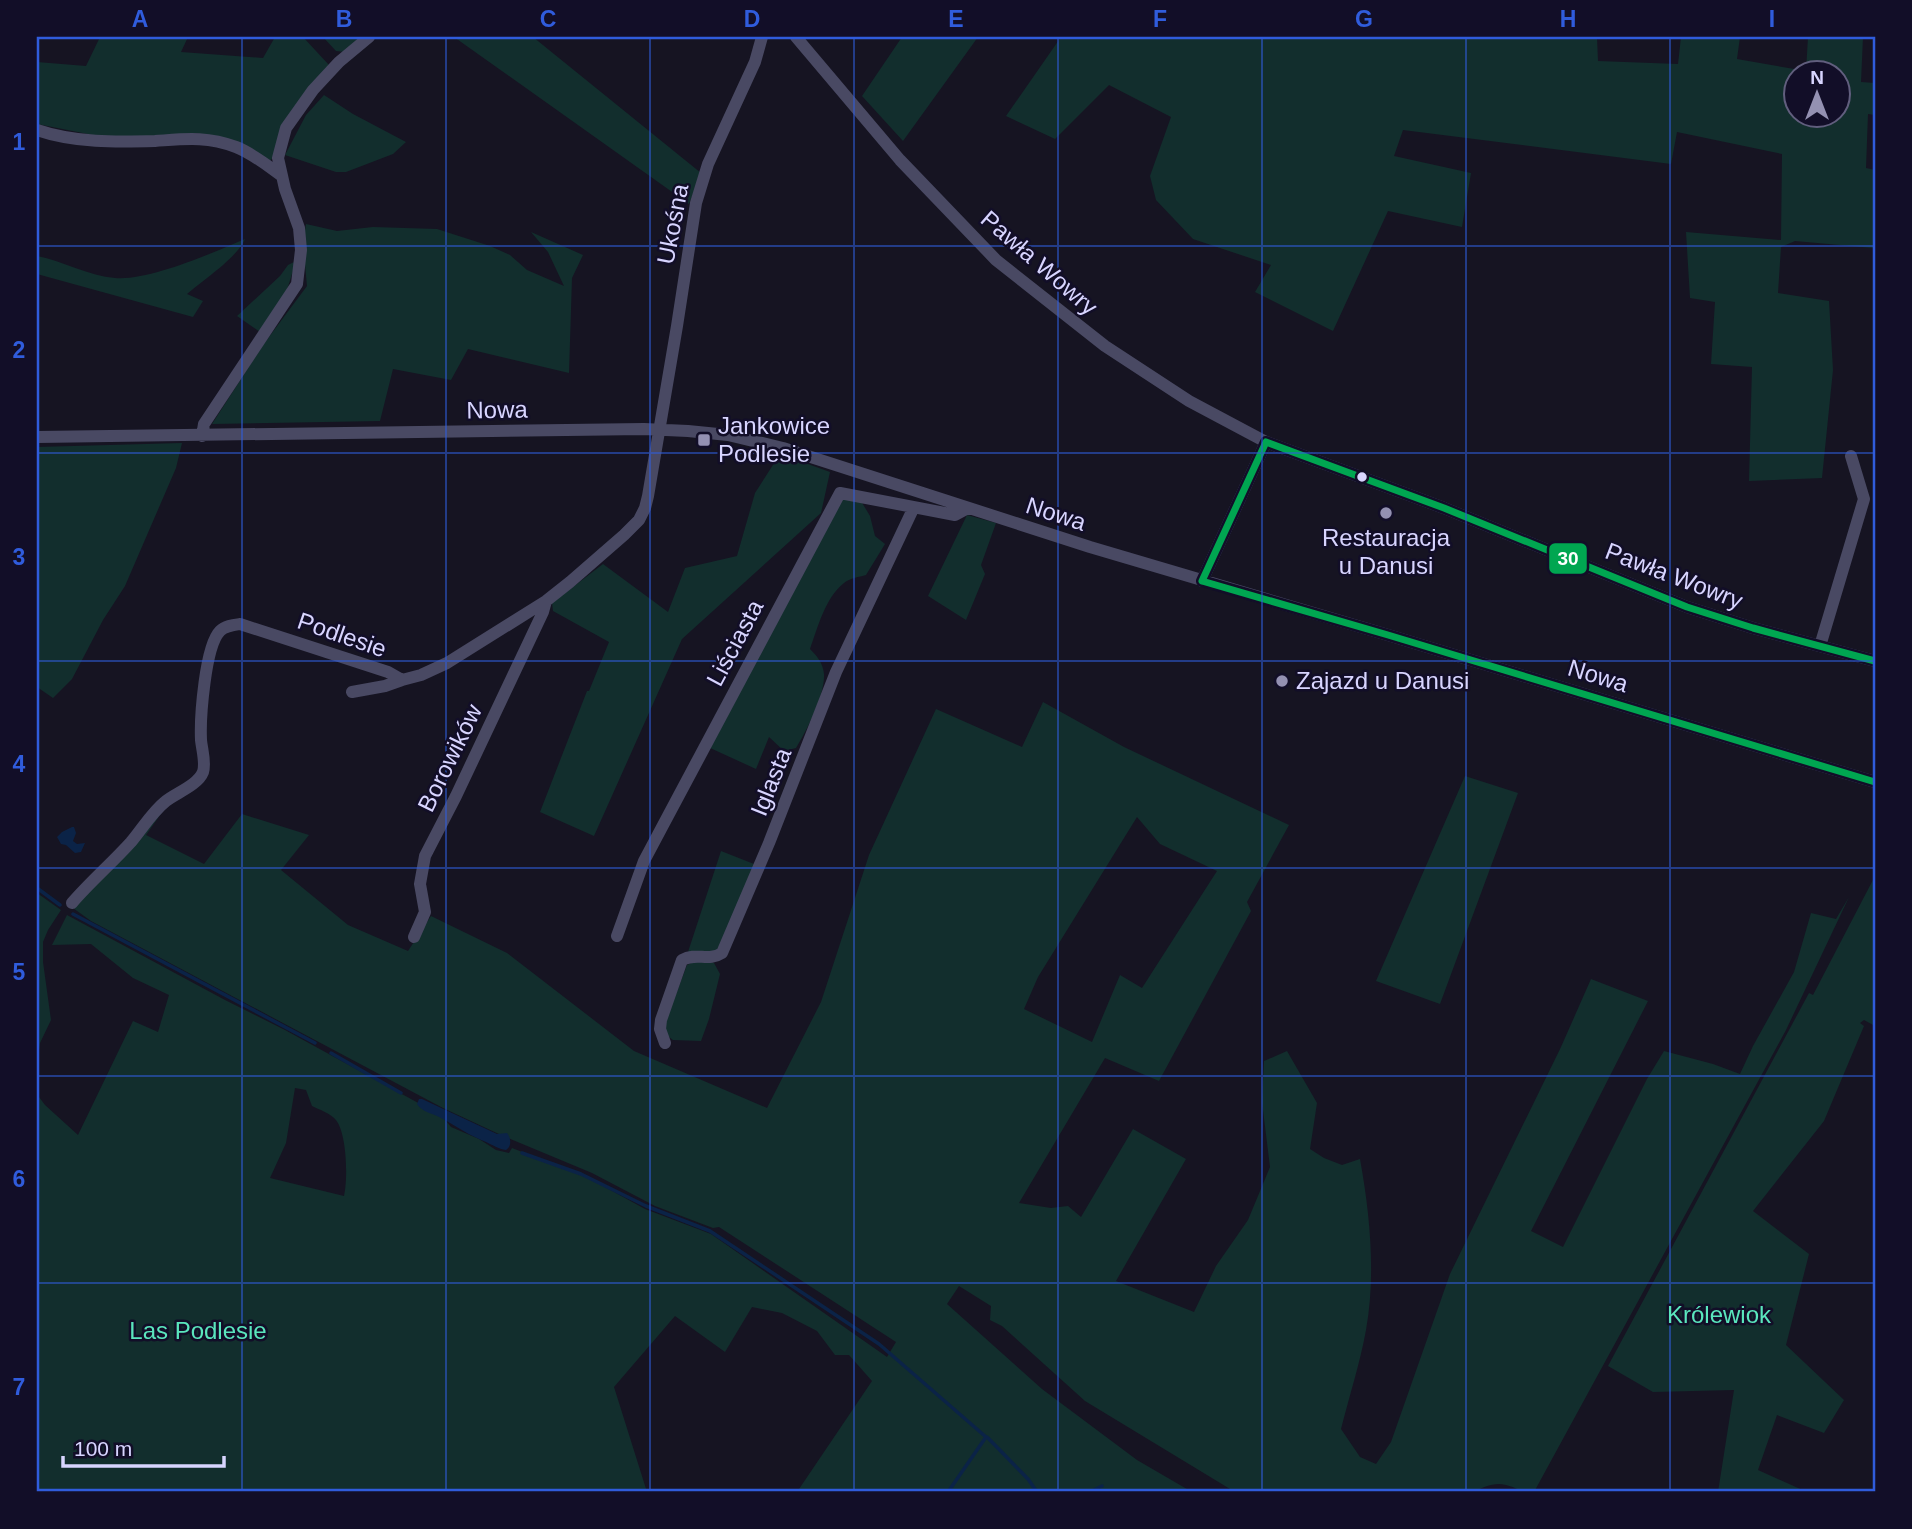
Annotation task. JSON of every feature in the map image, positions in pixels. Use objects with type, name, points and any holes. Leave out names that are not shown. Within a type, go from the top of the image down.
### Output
[{"type":"street","points":[[202,436],[204,424],[296,284],[301,250],[299,228],[285,189],[278,158],[286,128],[313,90],[339,62],[369,37]]},
{"type":"street","name":"Ukośna","points":[[659,429],[696,203],[708,164],[755,62],[762,37]]},
{"type":"street","name":"Pawła Wowry","points":[[796,37],[900,160],[996,260],[1105,346],[1189,401],[1266,442],[1444,508],[1686,607],[1875,661]]},
{"type":"street","points":[[37,130],[52,135],[101,142],[197,138],[237,147],[282,176]]},
{"type":"street","name":"Nowa","points":[[37,437],[659,429],[728,435],[758,441],[1202,581],[1875,782]]},
{"type":"street","name":"Podlesie","points":[[72,903],[132,841],[164,802],[192,784],[202,774],[204,692],[211,651],[221,630],[240,624],[377,668],[402,680],[421,675],[447,663],[546,601],[639,520],[648,496],[659,429]]},
{"type":"street","points":[[1202,581],[1266,442]]},
{"type":"street","points":[[1820,646],[1864,499],[1851,456]]},
{"type":"street","name":"Liściasta","points":[[617,936],[650,850],[835,499],[840,493],[955,515],[968,508]]},
{"type":"street","name":"Iglasta","points":[[665,1043],[660,1030],[660,1020],[682,960],[690,956],[714,958],[722,953],[726,946],[836,672],[914,507]]},
{"type":"street","name":"Borowików","points":[[414,937],[425,912],[420,884],[425,856],[456,796],[546,601]]},
{"type":"street","points":[[352,692],[402,680]]},
{"type":"green space","points":[[100,37],[188,37],[181,52],[263,58],[275,37],[303,37],[329,65],[270,161],[239,144],[196,133],[168,136],[98,136],[37,124],[37,62],[86,66]]},
{"type":"green space","points":[[323,37],[361,37],[345,52],[336,51]]},
{"type":"green space","points":[[454,37],[533,37],[701,173],[689,204]]},
{"type":"green space","points":[[902,37],[978,37],[903,141],[862,96]]},
{"type":"green space","points":[[1061,37],[1597,37],[1598,61],[1678,64],[1681,37],[1740,37],[1737,59],[1783,67],[1783,130],[1853,130],[1853,60],[1807,60],[1808,37],[1863,37],[1861,82],[1875,83],[1875,115],[1868,114],[1866,168],[1875,170],[1873,248],[1795,241],[1781,247],[1778,293],[1829,301],[1833,370],[1822,478],[1749,481],[1752,367],[1711,364],[1715,302],[1690,298],[1686,232],[1781,240],[1782,154],[1677,132],[1671,164],[1403,130],[1394,156],[1471,173],[1462,227],[1388,211],[1333,331],[1255,292],[1271,265],[1193,239],[1156,200],[1150,176],[1171,117],[1109,85],[1055,139],[1006,116]]},
{"type":"green space","points":[[324,95],[406,142],[393,154],[346,172],[336,172],[285,155],[306,115]]},
{"type":"green space","points":[[306,224],[337,231],[373,227],[437,229],[490,246],[510,255],[527,270],[564,286],[548,252],[531,232],[583,255],[572,278],[569,373],[468,349],[451,380],[393,369],[380,421],[212,424],[263,345],[307,286],[303,243]]},
{"type":"green space","points":[[245,239],[228,261],[187,294],[203,301],[193,317],[37,274],[37,256],[105,277],[129,278],[180,265]]},
{"type":"green space","points":[[296,261],[287,290],[260,332],[237,316],[280,276],[288,265]]},
{"type":"green space","points":[[182,443],[176,468],[125,586],[103,620],[72,679],[53,698],[37,687],[37,447]]},
{"type":"green space","points":[[780,454],[830,472],[821,513],[682,639],[594,836],[540,812],[609,642],[553,611],[552,603],[603,564],[668,612],[685,568],[737,556],[755,493]]},
{"type":"green space","points":[[843,498],[861,501],[870,516],[875,536],[885,544],[866,575],[852,579],[837,589],[823,613],[810,649],[822,666],[822,692],[796,748],[784,751],[769,737],[756,769],[708,747]]},
{"type":"green space","points":[[967,515],[996,523],[981,565],[985,574],[966,620],[928,596]]},
{"type":"green space","name":"Las Podlesie","points":[[1043,702],[1124,747],[1289,825],[1247,902],[1251,911],[1159,1081],[1105,1058],[1019,1203],[1051,1208],[1068,1206],[1081,1217],[1133,1129],[1186,1159],[1116,1281],[1194,1312],[1216,1266],[1248,1220],[1270,1167],[1262,1102],[1264,1061],[1287,1051],[1317,1103],[1310,1149],[1342,1165],[1360,1159],[1369,1223],[1371,1288],[1364,1342],[1341,1429],[1360,1457],[1376,1464],[1391,1442],[1450,1274],[1561,1047],[1591,979],[1648,1001],[1531,1231],[1563,1247],[1647,1079],[1664,1051],[1740,1074],[1794,972],[1811,913],[1836,919],[1849,897],[1786,1030],[1534,1492],[1497,1484],[1473,1492],[1235,1492],[1085,1401],[1002,1326],[990,1320],[991,1306],[959,1286],[947,1304],[1042,1389],[1137,1460],[1192,1492],[797,1492],[872,1381],[849,1355],[835,1355],[817,1331],[782,1313],[752,1307],[725,1352],[675,1316],[614,1387],[647,1492],[37,1492],[37,1085],[39,1097],[45,1105],[78,1135],[133,1021],[158,1032],[169,995],[133,978],[91,944],[52,945],[67,915],[442,1116],[451,1127],[496,1150],[509,1153],[512,1148],[585,1176],[645,1209],[711,1234],[887,1357],[896,1342],[719,1227],[713,1228],[655,1206],[592,1173],[443,1108],[91,921],[73,908],[165,808],[146,835],[204,864],[242,814],[309,835],[281,870],[348,925],[408,951],[431,916],[507,953],[634,1051],[767,1108],[821,1002],[869,855],[936,709],[1022,747]],"holes":[[[1137,817],[1160,844],[1217,871],[1142,988],[1120,975],[1092,1042],[1024,1009],[1038,977]],[[295,1088],[306,1090],[312,1106],[331,1115],[340,1127],[346,1157],[344,1196],[270,1178],[286,1143]]]},
{"type":"green space","points":[[1465,776],[1518,793],[1440,1004],[1376,981]]},
{"type":"green space","points":[[721,851],[754,864],[721,949],[711,954],[688,952]]},
{"type":"green space","name":"Królewiok","points":[[1875,876],[1875,1026],[1864,1020],[1860,1023],[1864,1026],[1824,1121],[1753,1211],[1809,1254],[1786,1345],[1844,1400],[1824,1433],[1777,1415],[1758,1470],[1807,1492],[1718,1492],[1734,1390],[1653,1392],[1608,1366],[1809,993],[1813,995]]},
{"type":"green space","points":[[37,893],[61,910],[43,942],[51,1020],[40,1043],[37,1063]]},
{"type":"green space","points":[[698,960],[714,963],[720,974],[709,1019],[701,1041],[673,1040],[665,1034],[665,1023],[687,965]]},
{"type":"water","points":[[72,827],[76,833],[73,841],[77,844],[85,843],[81,852],[75,853],[61,844],[57,837]]},
{"type":"water","points":[[419,1099],[497,1134],[507,1133],[509,1146],[506,1150],[498,1148],[474,1137],[422,1109],[417,1104]]},
{"type":"waterway","points":[[37,888],[60,905]]},
{"type":"waterway","points":[[73,914],[315,1043]]},
{"type":"waterway","points":[[331,1053],[401,1093]]},
{"type":"waterway","points":[[522,1153],[581,1174],[646,1206],[710,1231],[879,1344],[986,1437],[948,1492]]},
{"type":"waterway","points":[[987,1437],[1037,1492]]},
{"type":"waterway","points":[[1090,1492],[1102,1486]]},
{"type":"transit line","name":"30","points":[[1266,442],[1444,508],[1687,607],[1875,661]]},
{"type":"transit line","name":"30","points":[[1202,581],[1266,442]]},
{"type":"transit line","name":"30","points":[[1202,581],[1875,782]]},
{"type":"place","name":"Jankowice Podlesie","points":[[704,440]]},
{"type":"place","name":"Restauracja u Danusi","points":[[1386,513]]},
{"type":"place","name":"Zajazd u Danusi","points":[[1282,681]]}]
